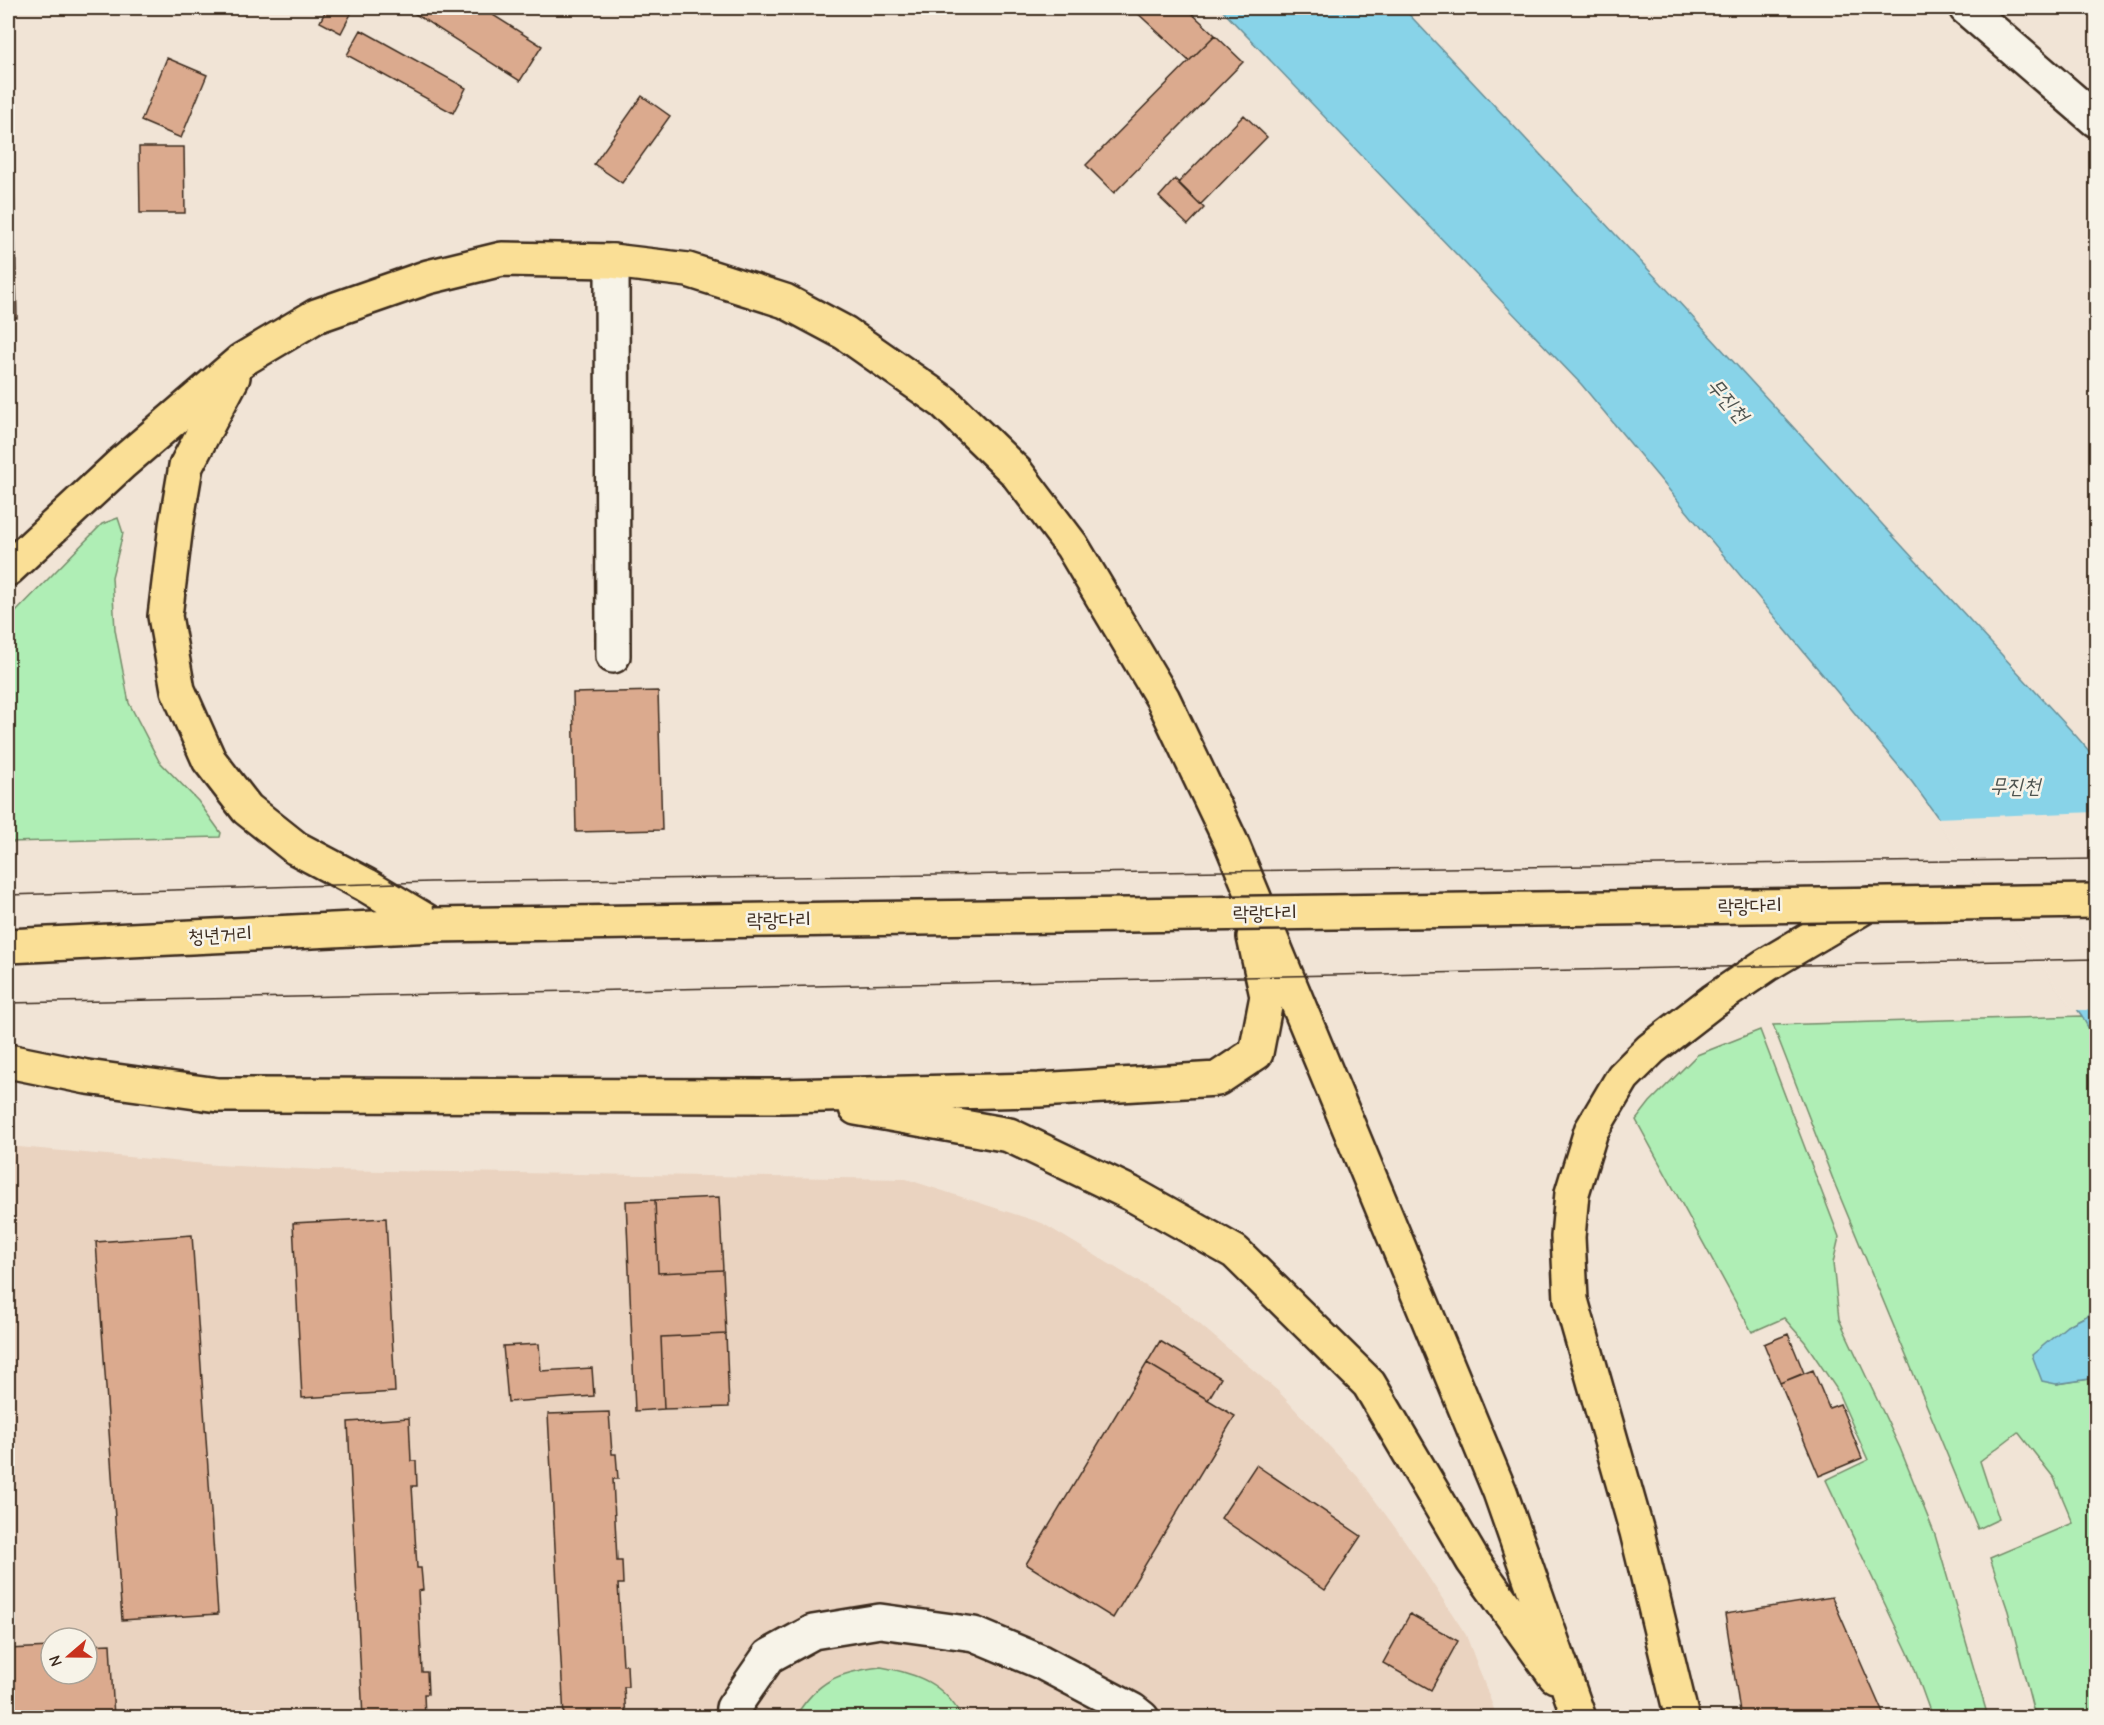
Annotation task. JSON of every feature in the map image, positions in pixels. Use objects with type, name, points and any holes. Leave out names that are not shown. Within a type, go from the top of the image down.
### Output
[{"type":"main road","points":[[8,569],[122,463],[242,360],[316,316],[428,277],[502,259],[612,261],[688,270],[785,301],[845,333],[945,403],[1016,472],[1072,546],[1163,699],[1231,842],[1500,1492],[1579,1714]]},
{"type":"main road","points":[[242,360],[186,466],[165,616],[178,690],[209,760],[247,809],[296,848],[366,885],[433,925]]},
{"type":"main road","points":[[8,1061],[87,1077],[218,1095],[782,1096],[1039,1090],[1217,1079],[1256,1053],[1268,996],[1231,842]]},
{"type":"main road","name":"락랑다리","points":[[433,925],[2097,901]]},
{"type":"main road","points":[[1682,1718],[1637,1532],[1571,1300],[1568,1237],[1572,1193],[1592,1131],[1623,1077],[1652,1049],[1713,1001],[1757,971],[1869,904]]},
{"type":"main road","name":"청년거리","points":[[8,946],[433,925]]},
{"type":"main road","points":[[782,1096],[1009,1135],[1130,1193],[1235,1252],[1369,1384],[1473,1561],[1579,1714]]},
{"type":"lane","points":[[1966,8],[2097,120]]},
{"type":"lane","points":[[612,261],[613,656]]},
{"type":"lane","points":[[732,1718],[733,1708],[769,1656],[813,1632],[880,1621],[974,1634],[1041,1662],[1132,1710],[1142,1718]]},
{"type":"shaded area","points":[[8,1146],[216,1165],[322,1170],[906,1179],[1042,1223],[1177,1305],[1279,1392],[1358,1477],[1405,1541],[1466,1635],[1497,1717],[8,1717]]},
{"type":"green space","points":[[118,518],[123,533],[112,577],[115,630],[129,703],[159,761],[198,801],[221,833],[220,837],[8,842],[8,620],[102,524]]},
{"type":"green space","points":[[2082,1016],[2096,1042],[2096,1311],[2067,1326],[2057,1384],[2096,1378],[2096,1717],[2035,1717],[2008,1611],[1990,1558],[2073,1523],[2054,1478],[2018,1432],[1980,1461],[1999,1519],[1978,1529],[1836,1187],[1773,1025]]},
{"type":"green space","points":[[1760,1030],[1839,1237],[1833,1263],[1839,1319],[1900,1448],[1935,1535],[1988,1717],[1932,1717],[1911,1659],[1826,1480],[1868,1460],[1836,1388],[1805,1342],[1784,1318],[1752,1332],[1636,1120],[1650,1102],[1697,1055]]},
{"type":"green space","points":[[881,1667],[918,1677],[938,1688],[955,1705],[962,1717],[795,1717],[812,1694],[831,1680],[841,1675]]},
{"type":"water","name":"무진천","points":[[1220,8],[1403,8],[1675,298],[2096,759],[2096,1042],[2082,1016],[1912,782],[1581,384]]},
{"type":"water","points":[[2096,1311],[2096,1378],[2056,1384],[2042,1381],[2032,1355],[2067,1326]]},
{"type":"pier","points":[[2096,812],[2096,1010],[2073,1010],[1935,818]]},
{"type":"building","points":[[327,8],[354,8],[341,33],[320,22]]},
{"type":"building","points":[[406,8],[482,8],[542,46],[520,81]]},
{"type":"building","points":[[1132,8],[1186,8],[1215,35],[1189,61]]},
{"type":"building","points":[[361,30],[466,88],[453,113],[347,55]]},
{"type":"building","points":[[1215,35],[1243,62],[1114,193],[1086,165]]},
{"type":"building","points":[[8,46],[11,46],[17,318],[8,318]]},
{"type":"building","points":[[167,58],[207,75],[181,138],[141,121]]},
{"type":"building","points":[[642,96],[670,116],[622,183],[594,164]]},
{"type":"building","points":[[1244,115],[1267,137],[1200,205],[1178,183]]},
{"type":"building","points":[[139,147],[184,147],[185,213],[140,213]]},
{"type":"building","points":[[1175,179],[1204,208],[1188,225],[1159,197]]},
{"type":"building","points":[[658,691],[662,830],[576,832],[573,693]]},
{"type":"building","points":[[719,1197],[723,1270],[658,1273],[655,1200]]},
{"type":"building","points":[[655,1200],[658,1273],[723,1270],[726,1334],[661,1337],[664,1409],[635,1411],[626,1201]]},
{"type":"building","points":[[386,1218],[395,1392],[302,1398],[293,1223]]},
{"type":"building","points":[[192,1235],[218,1614],[122,1620],[96,1242]]},
{"type":"building","points":[[726,1334],[729,1407],[664,1409],[661,1337]]},
{"type":"building","points":[[1788,1334],[1804,1373],[1780,1383],[1764,1344]]},
{"type":"building","points":[[1160,1341],[1221,1378],[1208,1400],[1147,1363]]},
{"type":"building","points":[[539,1344],[541,1371],[592,1368],[594,1396],[508,1402],[503,1346]]},
{"type":"building","points":[[1147,1363],[1235,1416],[1113,1618],[1026,1564]]},
{"type":"building","points":[[1813,1370],[1829,1408],[1840,1404],[1862,1458],[1819,1476],[1780,1383]]},
{"type":"building","points":[[609,1412],[612,1454],[616,1454],[618,1479],[613,1479],[617,1561],[622,1561],[623,1584],[618,1584],[623,1665],[627,1665],[628,1687],[624,1687],[626,1718],[564,1718],[548,1414]]},
{"type":"building","points":[[409,1418],[411,1461],[416,1461],[417,1486],[412,1486],[417,1568],[421,1568],[423,1590],[418,1591],[422,1672],[427,1672],[428,1694],[424,1694],[425,1718],[363,1718],[348,1422]]},
{"type":"building","points":[[1256,1465],[1361,1536],[1325,1590],[1221,1518]]},
{"type":"building","points":[[1832,1597],[1885,1718],[1741,1718],[1725,1614]]},
{"type":"building","points":[[1410,1614],[1458,1641],[1431,1690],[1383,1663]]},
{"type":"building","points":[[99,1644],[110,1644],[114,1718],[8,1718],[8,1649],[39,1648],[39,1686],[99,1686]]},
{"type":"tram line","points":[[8,895],[430,882],[2096,859]]},
{"type":"tram line","points":[[8,1003],[2096,959]]}]
